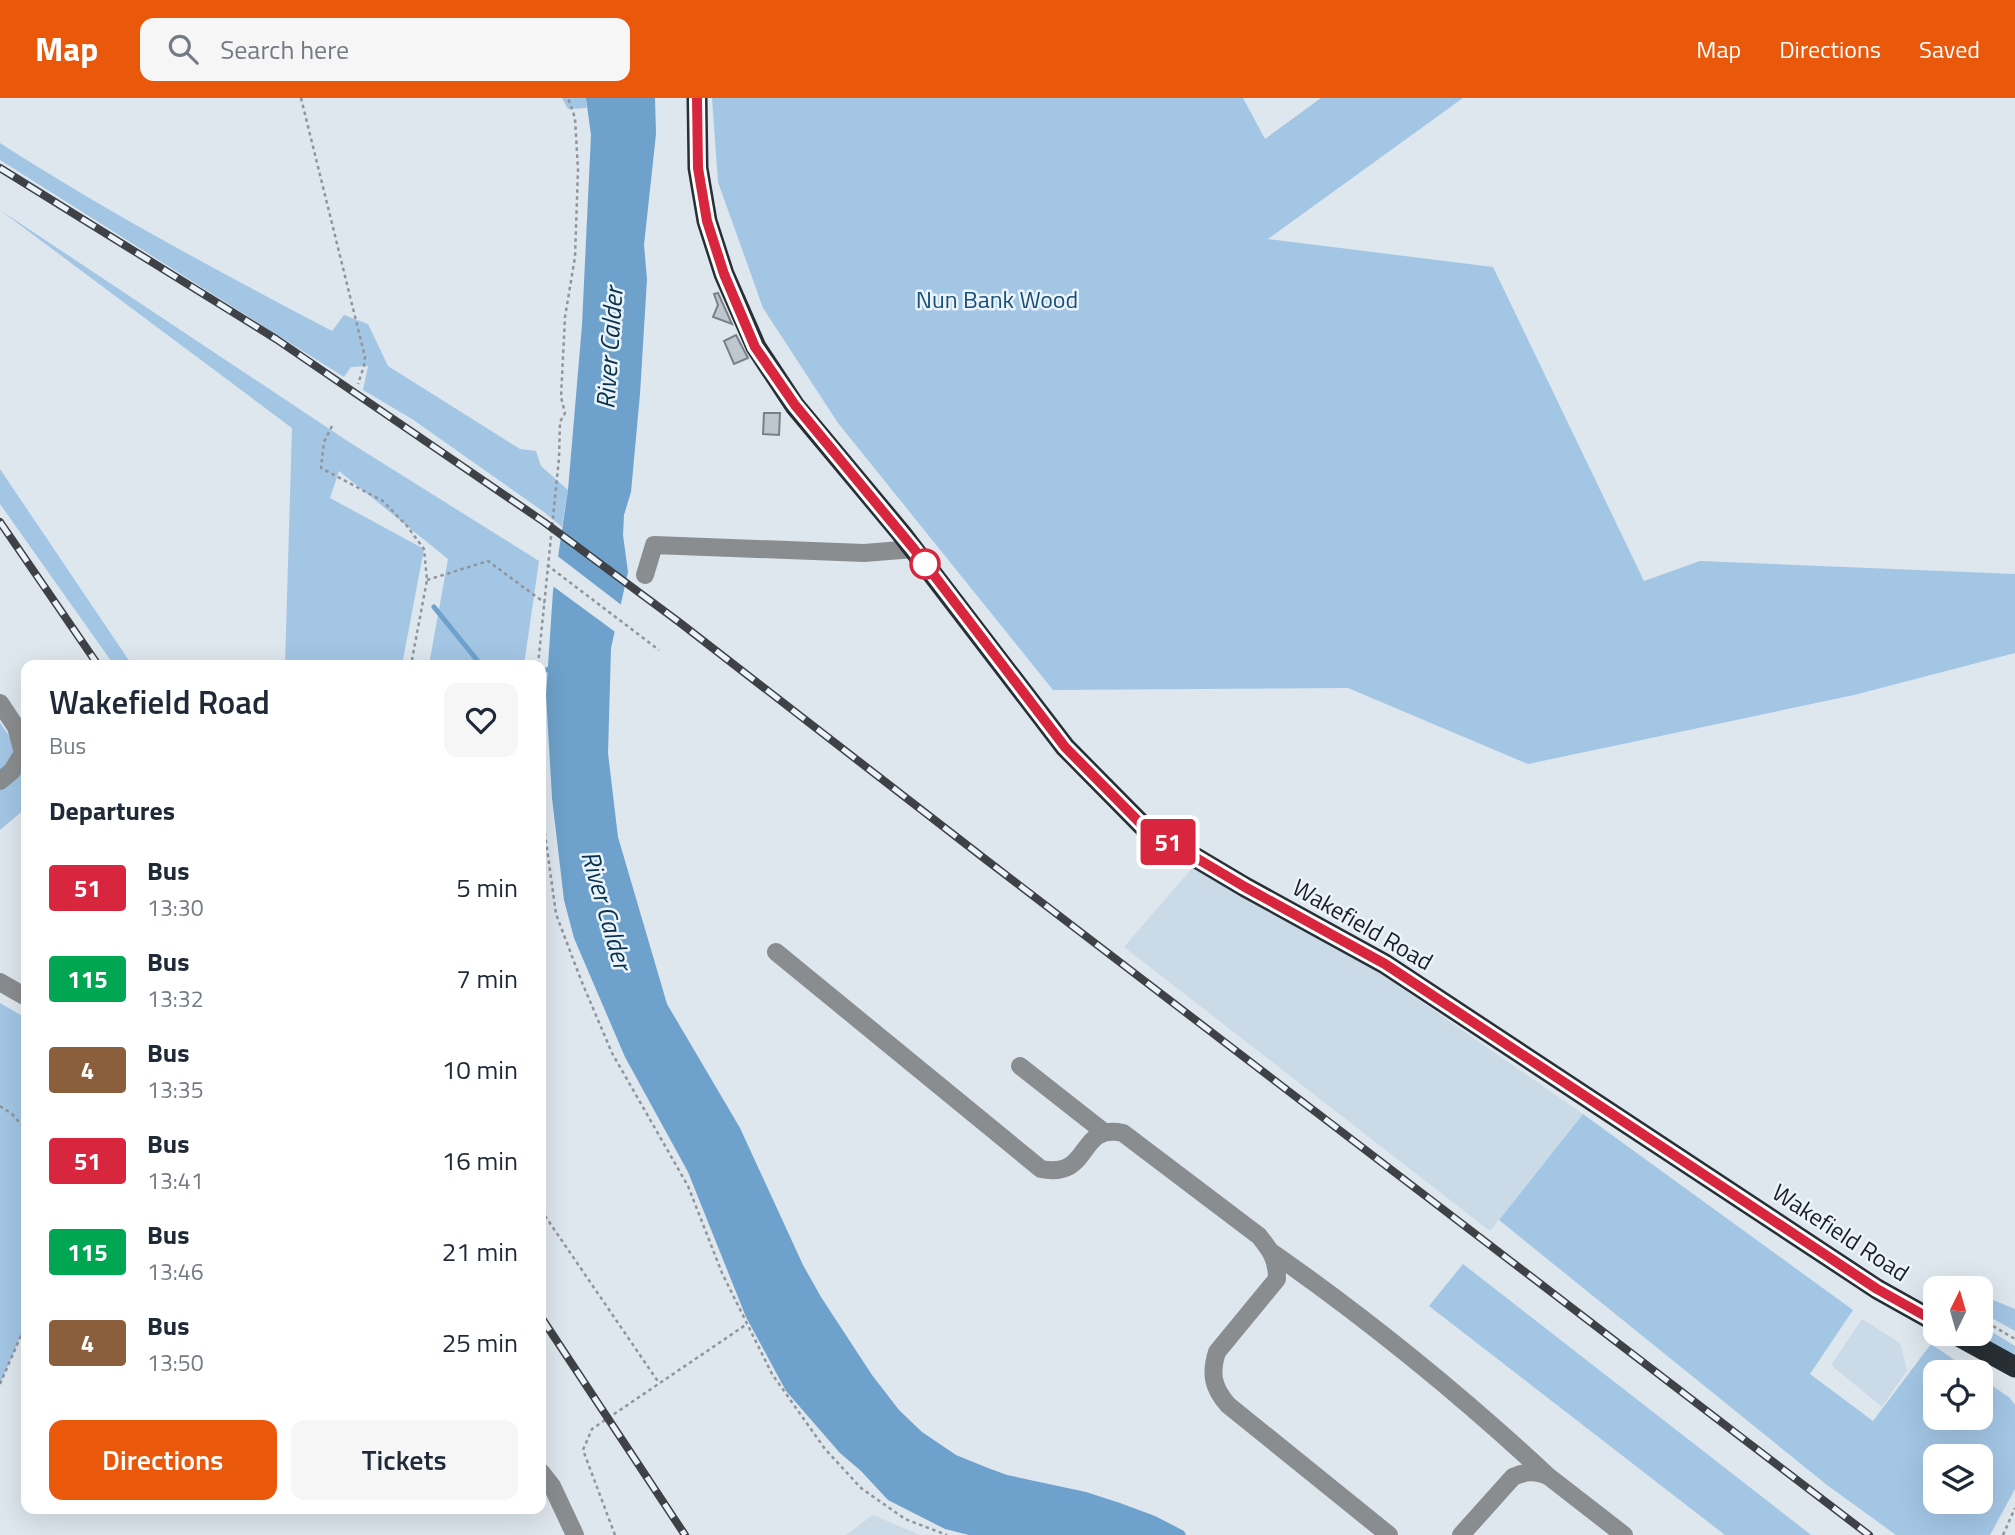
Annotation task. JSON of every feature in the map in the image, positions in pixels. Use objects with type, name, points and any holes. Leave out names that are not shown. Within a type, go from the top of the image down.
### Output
[{"type":"highway","name":"Wakefield Road","points":[[697,98],[698,168],[707,221],[724,274],[755,347],[795,405],[914,549],[1065,747],[1144,827],[1245,887],[1385,964],[1877,1289],[1923,1315]]},
{"type":"highway","points":[[1975,1346],[2011,1368]]},
{"type":"street","points":[[645,575],[653,545],[864,553],[914,549]]},
{"type":"street","points":[[0,703],[16,727],[21,746]]},
{"type":"street","points":[[0,781],[12,771],[21,756]]},
{"type":"street","points":[[776,952],[1041,1169],[1065,1170],[1098,1133],[1123,1133],[1133,1139],[1259,1236],[1273,1254],[1344,1303],[1548,1476],[1624,1535]]},
{"type":"street","points":[[0,982],[21,993]]},
{"type":"street","points":[[1020,1066],[1104,1132]]},
{"type":"street","points":[[1273,1254],[1277,1279],[1217,1352],[1212,1366],[1213,1382],[1228,1405],[1389,1535]]},
{"type":"street","points":[[1461,1535],[1513,1477],[1525,1471],[1548,1476]]},
{"type":"street","points":[[546,1478],[575,1535]]},
{"type":"path","points":[[301,98],[365,357],[365,366],[358,384]]},
{"type":"path","points":[[539,660],[559,458],[560,422],[565,413],[561,397],[565,317],[575,257],[578,170],[575,118],[568,98]]},
{"type":"path","points":[[332,426],[324,442],[321,468],[383,501],[424,549],[427,580],[412,660]]},
{"type":"path","points":[[427,580],[488,561],[545,603]]},
{"type":"path","points":[[547,565],[659,650]]},
{"type":"path","points":[[546,841],[556,914],[581,980],[612,1053],[688,1186],[722,1273],[772,1374],[825,1449],[861,1488],[905,1519],[947,1535]]},
{"type":"path","points":[[0,1106],[21,1124]]},
{"type":"path","points":[[546,1217],[659,1383]]},
{"type":"path","points":[[615,1535],[583,1450],[592,1429],[748,1324]]},
{"type":"path","points":[[1993,1326],[2015,1339]]},
{"type":"path","points":[[0,1384],[21,1336]]},
{"type":"path","points":[[2003,1535],[2015,1508]]},
{"type":"shaded area","points":[[1193,867],[1383,975],[1583,1114],[1490,1231],[1124,947]]},
{"type":"shaded area","points":[[1862,1319],[1900,1343],[1907,1370],[1882,1407],[1831,1365]]},
{"type":"shaded area","points":[[873,1515],[920,1535],[846,1535]]},
{"type":"green space","points":[[562,98],[586,98],[587,108],[568,109]]},
{"type":"green space","name":"Nun Bank Wood","points":[[712,98],[1243,98],[1265,139],[1321,98],[1463,98],[1268,239],[1493,267],[1644,581],[1700,561],[2015,574],[2015,653],[1854,695],[1528,764],[1348,688],[1053,690],[838,423],[763,308],[718,182]]},
{"type":"green space","points":[[0,143],[206,264],[332,331],[344,315],[368,324],[388,366],[520,449],[536,451],[541,466],[568,490],[562,527],[412,419],[363,390],[368,366],[351,367],[344,377],[0,160]]},
{"type":"green space","points":[[0,210],[349,442],[539,561],[525,660],[430,660],[448,559],[339,471],[330,498],[424,549],[403,660],[285,660],[292,428]]},
{"type":"green space","points":[[0,469],[129,660],[110,660],[0,504]]},
{"type":"green space","points":[[0,723],[21,753],[21,812],[0,830]]},
{"type":"green space","points":[[0,1003],[21,1015],[21,1336],[0,1384]]},
{"type":"green space","points":[[1583,1114],[1853,1310],[1810,1374],[1873,1421],[1929,1346],[1934,1346],[1954,1360],[1923,1360],[1923,1430],[1993,1430],[1993,1386],[2015,1405],[2015,1489],[1990,1535],[1896,1535],[1827,1485],[1499,1220]]},
{"type":"green space","points":[[1463,1264],[1811,1535],[1725,1535],[1429,1306]]},
{"type":"green space","points":[[1993,1300],[2015,1309],[2015,1331],[1993,1319]]},
{"type":"green space","points":[[1993,1332],[2015,1346],[2015,1358],[1993,1345]]},
{"type":"water","name":"River Calder","points":[[586,98],[655,98],[656,134],[644,245],[647,279],[640,394],[631,492],[624,515],[623,535],[628,572],[611,648],[608,753],[618,837],[667,1004],[740,1128],[803,1265],[821,1297],[872,1375],[899,1410],[922,1432],[956,1455],[1007,1475],[1086,1492],[1120,1503],[1155,1516],[1184,1531],[1186,1535],[969,1535],[945,1529],[888,1500],[840,1453],[786,1391],[746,1317],[688,1172],[625,1057],[574,938],[564,900],[552,798],[546,695],[553,591],[568,490],[582,325],[591,135]]},
{"type":"pier","points":[[555,554],[624,607],[618,634],[550,584]]},
{"type":"building","points":[[718,293],[732,324],[713,317],[718,305],[714,294]]},
{"type":"building","points":[[736,335],[748,358],[734,364],[724,341]]},
{"type":"building","points":[[764,413],[780,413],[779,435],[763,434]]},
{"type":"waterway","points":[[434,607],[477,660]]},
{"type":"waterway","points":[[546,670],[554,667]]},
{"type":"railway","points":[[0,168],[276,339],[544,522],[679,622],[1869,1535]]},
{"type":"railway","points":[[0,522],[95,660]]},
{"type":"railway","points":[[546,1325],[685,1535]]},
{"type":"bus line","name":"51","points":[[697,98],[698,168],[707,221],[724,274],[755,347],[795,405],[914,549],[1065,747],[1144,827],[1245,887],[1385,964],[1877,1289],[1923,1315]]}]
